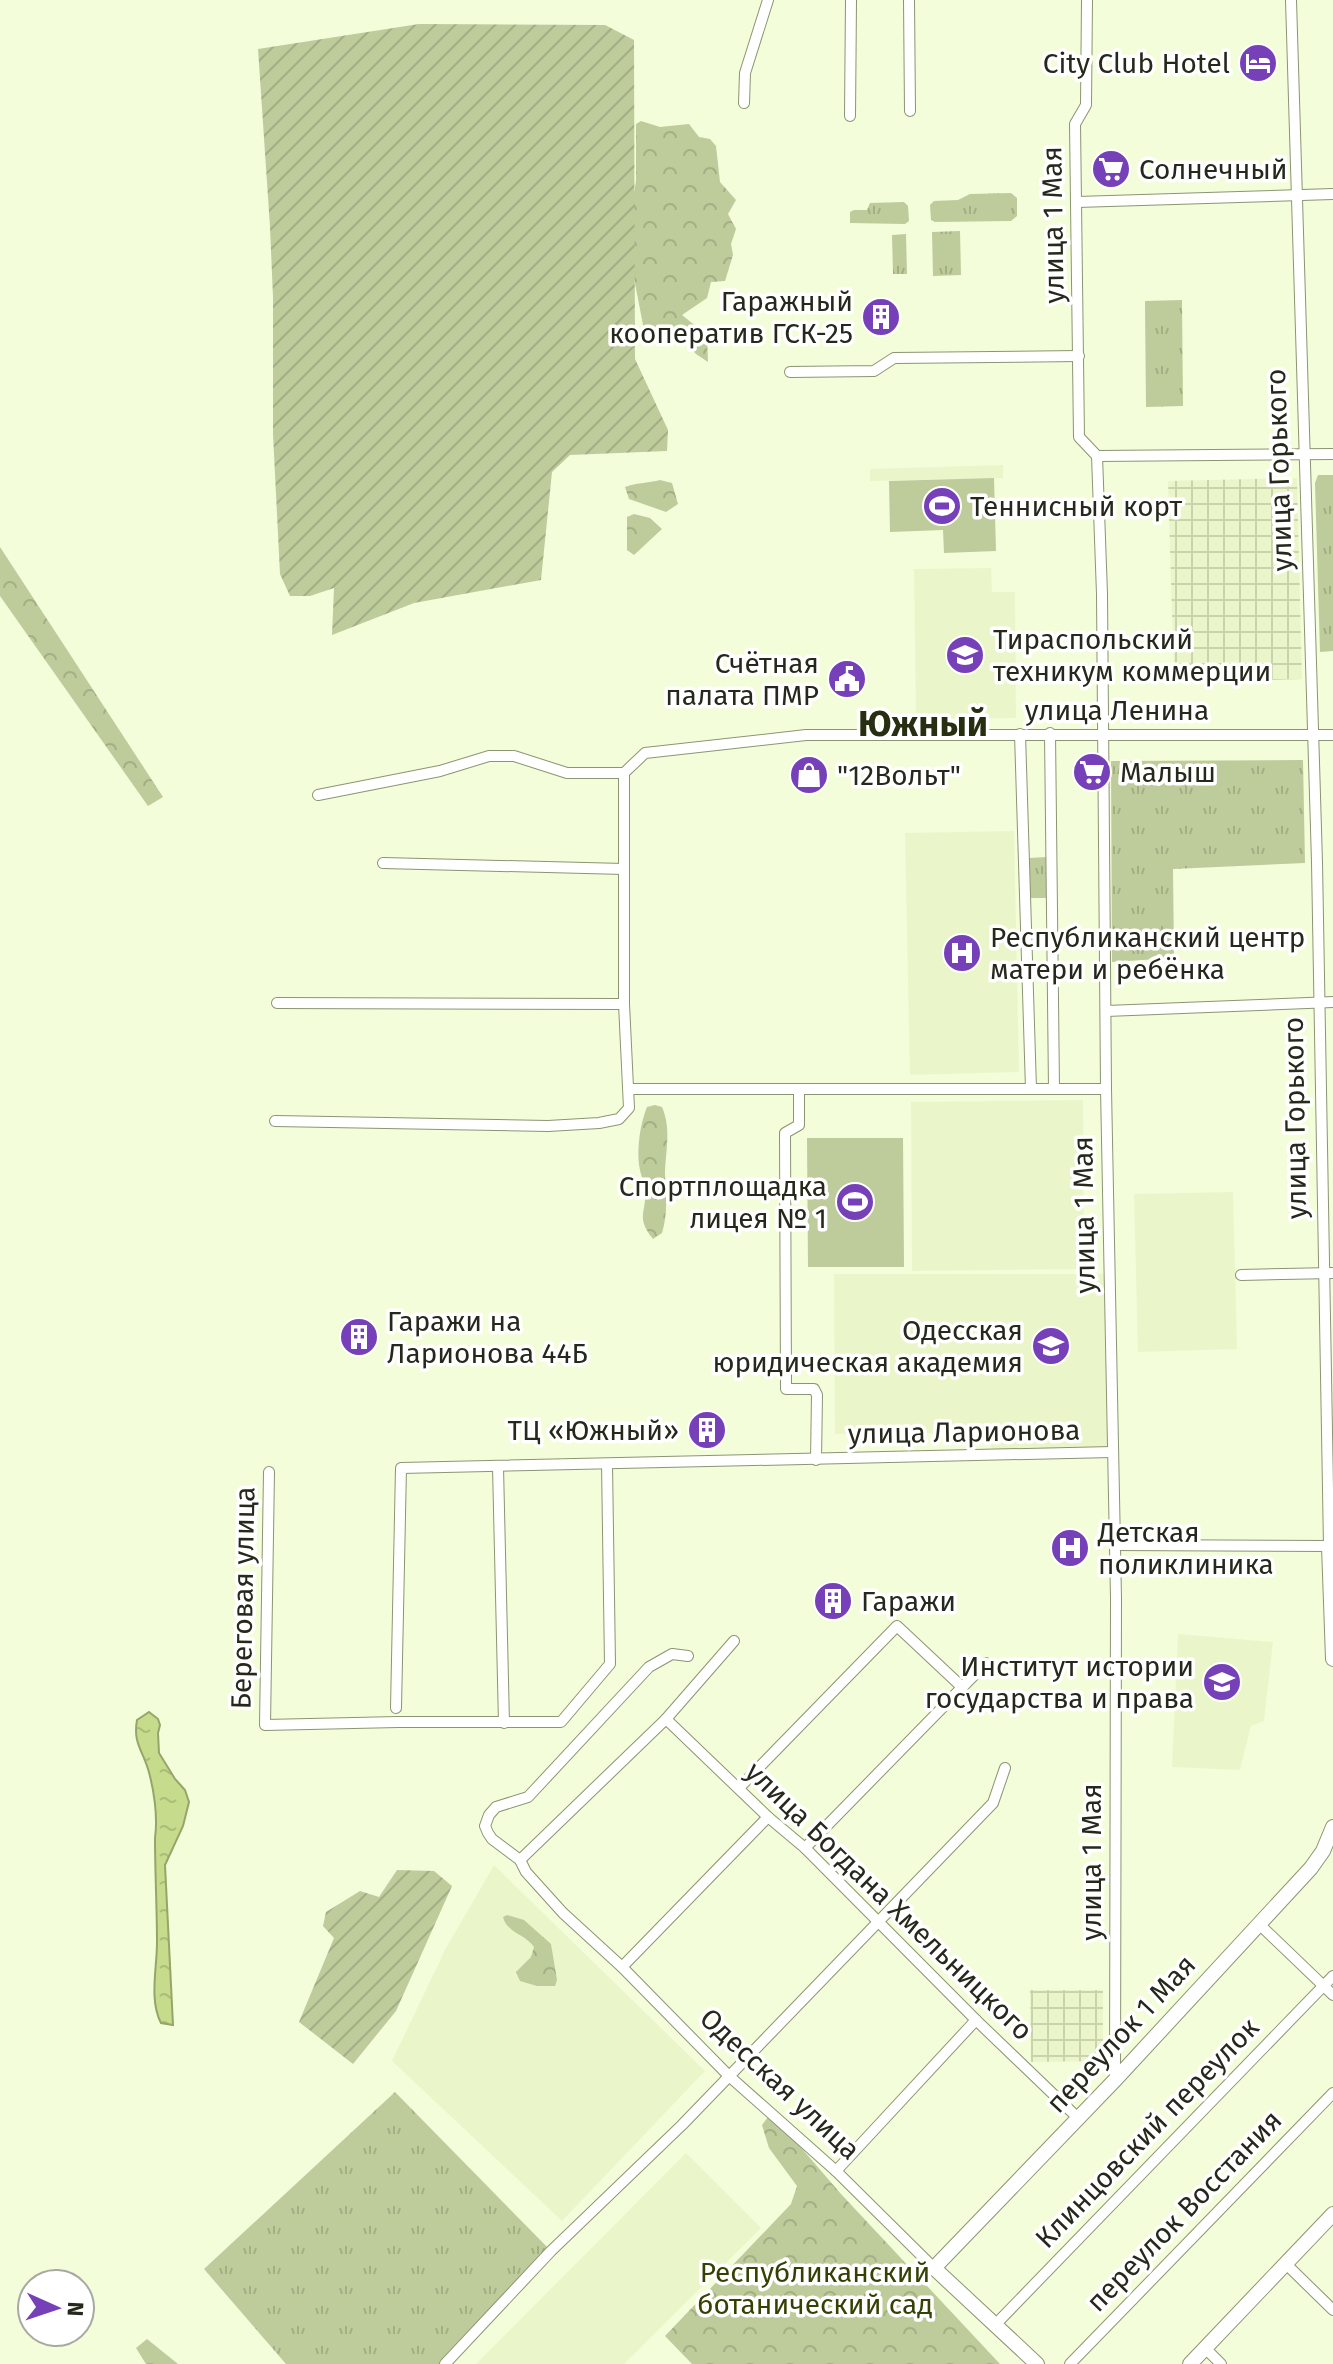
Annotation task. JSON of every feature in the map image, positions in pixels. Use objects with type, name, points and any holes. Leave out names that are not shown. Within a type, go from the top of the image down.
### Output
[{"type":"street","points":[[744,103],[745,73],[768,0]]},
{"type":"street","points":[[850,116],[851,0]]},
{"type":"street","points":[[909,0],[910,111]]},
{"type":"street","name":"улица 1 Мая","points":[[1087,0],[1086,105],[1075,124],[1079,437],[1097,456],[1102,594],[1106,1089],[1115,1545],[1115,2080]]},
{"type":"street","name":"улица Горького","points":[[1291,0],[1328,1274],[1333,1659]]},
{"type":"street","points":[[1077,202],[1333,194]]},
{"type":"street","points":[[790,372],[874,371],[894,358],[1079,356]]},
{"type":"street","points":[[1097,456],[1333,454]]},
{"type":"street","points":[[1050,733],[1054,1089]]},
{"type":"street","points":[[1020,734],[1031,1089]]},
{"type":"street","name":"улица Ленина","points":[[624,773],[645,753],[806,735],[1333,735]]},
{"type":"street","points":[[275,1121],[548,1126],[619,1119],[629,1108],[624,1004],[624,773],[567,773],[514,756],[489,756],[440,771],[318,795]]},
{"type":"street","points":[[383,863],[624,869]]},
{"type":"street","points":[[1106,1011],[1333,1002]]},
{"type":"street","points":[[277,1003],[624,1004]]},
{"type":"street","points":[[629,1089],[1106,1089]]},
{"type":"street","name":"улица Ларионова","points":[[799,1090],[799,1125],[785,1133],[786,1389],[809,1388],[814,1389],[817,1395],[816,1460]]},
{"type":"street","points":[[1241,1275],[1328,1274]]},
{"type":"street","name":"улица Ларионова","points":[[396,1708],[401,1468],[1112,1452]]},
{"type":"street","points":[[498,1467],[504,1723],[561,1722],[610,1664],[607,1464]]},
{"type":"street","name":"Береговая улица","points":[[269,1472],[265,1725],[504,1723]]},
{"type":"street","points":[[1115,1545],[1331,1546]]},
{"type":"street","points":[[739,1788],[897,1626],[962,1687]]},
{"type":"street","points":[[520,1860],[666,1719],[734,1641]]},
{"type":"street","name":"Одесская улица","points":[[688,1656],[672,1654],[649,1667],[528,1797],[496,1807],[485,1826],[492,1839],[520,1860],[536,1885],[729,2076],[836,2171],[1037,2364]]},
{"type":"street","points":[[805,1848],[986,1663]]},
{"type":"street","name":"улица Богдана Хмельницкого","points":[[666,1719],[768,1817],[805,1848],[1078,2118]]},
{"type":"street","points":[[445,2364],[551,2251],[682,2125],[993,1803],[1005,1768]]},
{"type":"street","points":[[622,1967],[768,1817]]},
{"type":"street","name":"переулок 1 Мая","points":[[934,2268],[1115,2080],[1311,1868],[1323,1851],[1333,1827]]},
{"type":"street","points":[[1259,1924],[1333,1995]]},
{"type":"street","name":"Клинцовский переулок","points":[[995,2325],[1333,1976]]},
{"type":"street","points":[[836,2171],[976,2020]]},
{"type":"street","name":"переулок Восстания","points":[[1070,2364],[1333,2093]]},
{"type":"street","points":[[1190,2364],[1333,2214]]},
{"type":"street","points":[[1285,2263],[1333,2310]]},
{"type":"street","points":[[1205,2348],[1221,2364]]},
{"type":"shaded area","points":[[1003,465],[1003,478],[870,481],[870,469]]},
{"type":"shaded area","points":[[1297,478],[1302,679],[1174,683],[1168,481]]},
{"type":"shaded area","name":"Тираспольский техникум коммерции","points":[[991,568],[992,592],[1015,592],[1016,718],[916,719],[914,569]]},
{"type":"shaded area","name":"Республиканский центр матери и ребёнка","points":[[1014,831],[1019,1072],[910,1075],[905,833]]},
{"type":"shaded area","points":[[1083,1100],[1084,1269],[912,1271],[911,1102]]},
{"type":"shaded area","points":[[1233,1192],[1237,1349],[1138,1352],[1134,1194]]},
{"type":"shaded area","points":[[834,1274],[1109,1274],[1112,1452],[991,1455],[991,1433],[835,1434]]},
{"type":"shaded area","name":"Институт истории государства и права","points":[[1178,1634],[1273,1642],[1264,1721],[1251,1726],[1240,1770],[1172,1767]]},
{"type":"shaded area","points":[[494,1865],[705,2071],[562,2221],[392,2061],[446,1948]]},
{"type":"shaded area","points":[[1030,1990],[1103,1990],[1103,2061],[1031,2062]]},
{"type":"shaded area","points":[[686,2153],[761,2228],[624,2364],[476,2364]]},
{"type":"green space","points":[[419,24],[605,25],[634,40],[635,359],[668,430],[667,451],[570,455],[552,472],[541,580],[414,603],[332,635],[334,588],[310,596],[290,596],[280,574],[273,434],[273,297],[258,49]]},
{"type":"green space","points":[[641,121],[660,127],[689,124],[699,137],[710,139],[716,146],[720,182],[736,200],[728,214],[736,229],[731,244],[733,255],[725,281],[711,282],[707,298],[682,315],[707,335],[708,362],[696,354],[669,325],[658,333],[644,330],[633,273],[630,219],[636,181],[636,124]]},
{"type":"green space","points":[[1011,193],[1017,198],[1017,216],[1011,221],[931,220],[930,205],[934,201],[958,200],[970,194]]},
{"type":"green space","points":[[904,202],[908,206],[909,221],[905,224],[850,223],[850,212],[867,210],[870,203]]},
{"type":"green space","points":[[960,231],[961,275],[933,276],[932,232]]},
{"type":"green space","points":[[906,234],[907,274],[893,274],[892,235]]},
{"type":"green space","points":[[1182,300],[1183,406],[1146,407],[1145,301]]},
{"type":"green space","points":[[1318,475],[1333,475],[1333,651],[1320,652],[1315,483]]},
{"type":"green space","name":"Теннисный корт","points":[[994,478],[996,551],[944,553],[943,530],[890,532],[889,481]]},
{"type":"green space","points":[[660,480],[672,483],[678,504],[666,512],[629,499],[625,487]]},
{"type":"green space","points":[[634,514],[650,518],[662,529],[634,555],[627,550],[627,517]]},
{"type":"green space","points":[[0,547],[163,797],[148,806],[0,596]]},
{"type":"green space","points":[[1303,760],[1305,863],[1173,869],[1174,958],[1112,962],[1111,761]]},
{"type":"green space","points":[[1047,857],[1048,898],[1030,898],[1029,858]]},
{"type":"green space","points":[[647,1107],[662,1107],[665,1116],[667,1142],[665,1219],[662,1233],[653,1239],[644,1225],[645,1190],[638,1151]]},
{"type":"green space","name":"Спортплощадка лицея № 1","points":[[807,1138],[903,1138],[904,1267],[808,1267]]},
{"type":"green space","points":[[397,1870],[434,1871],[452,1886],[396,2011],[353,2064],[299,2022],[334,1938],[323,1926],[326,1912],[360,1891],[379,1897]]},
{"type":"green space","points":[[507,1915],[524,1920],[551,1944],[557,1980],[555,1986],[537,1986],[520,1981],[516,1972],[531,1957],[534,1947],[508,1927],[503,1917]]},
{"type":"green space","points":[[395,2092],[551,2251],[445,2364],[286,2364],[204,2269]]},
{"type":"green space","name":"Республиканский ботанический сад","points":[[768,2117],[785,2129],[841,2194],[1000,2364],[692,2364],[665,2336],[791,2204],[797,2186],[769,2148],[762,2125]]},
{"type":"green space","points":[[147,2339],[178,2364],[146,2364],[136,2348]]},
{"type":"water","points":[[149,1712],[160,1725],[159,1753],[185,1790],[189,1802],[183,1826],[165,1865],[173,2025],[161,2023],[154,1994],[157,1943],[156,1812],[150,1777],[136,1735],[137,1720]]},
{"type":"place","name":"City Club Hotel","points":[[1258,63]]},
{"type":"place","name":"Солнечный","points":[[1111,169]]},
{"type":"place","name":"Гаражный кооператив ГСК-25","points":[[881,317]]},
{"type":"place","name":"Теннисный корт","points":[[942,506]]},
{"type":"place","name":"Тираспольский техникум коммерции","points":[[965,655]]},
{"type":"place","name":"Счётная палата ПМР","points":[[847,679]]},
{"type":"place","name":"Малыш","points":[[1092,772]]},
{"type":"place","name":"\"12Вольт\"","points":[[809,775]]},
{"type":"place","name":"Республиканский центр матери и ребёнка","points":[[962,953]]},
{"type":"place","name":"Спортплощадка лицея № 1","points":[[855,1202]]},
{"type":"place","name":"Гаражи на Ларионова 44Б","points":[[359,1337]]},
{"type":"place","name":"Одесская юридическая академия","points":[[1051,1346]]},
{"type":"place","name":"ТЦ «Южный»","points":[[707,1430]]},
{"type":"place","name":"Детская поликлиника","points":[[1070,1548]]},
{"type":"place","name":"Гаражи","points":[[833,1601]]},
{"type":"place","name":"Институт истории государства и права","points":[[1222,1682]]},
{"type":"district","name":"Южный","points":[[923,724]]}]
